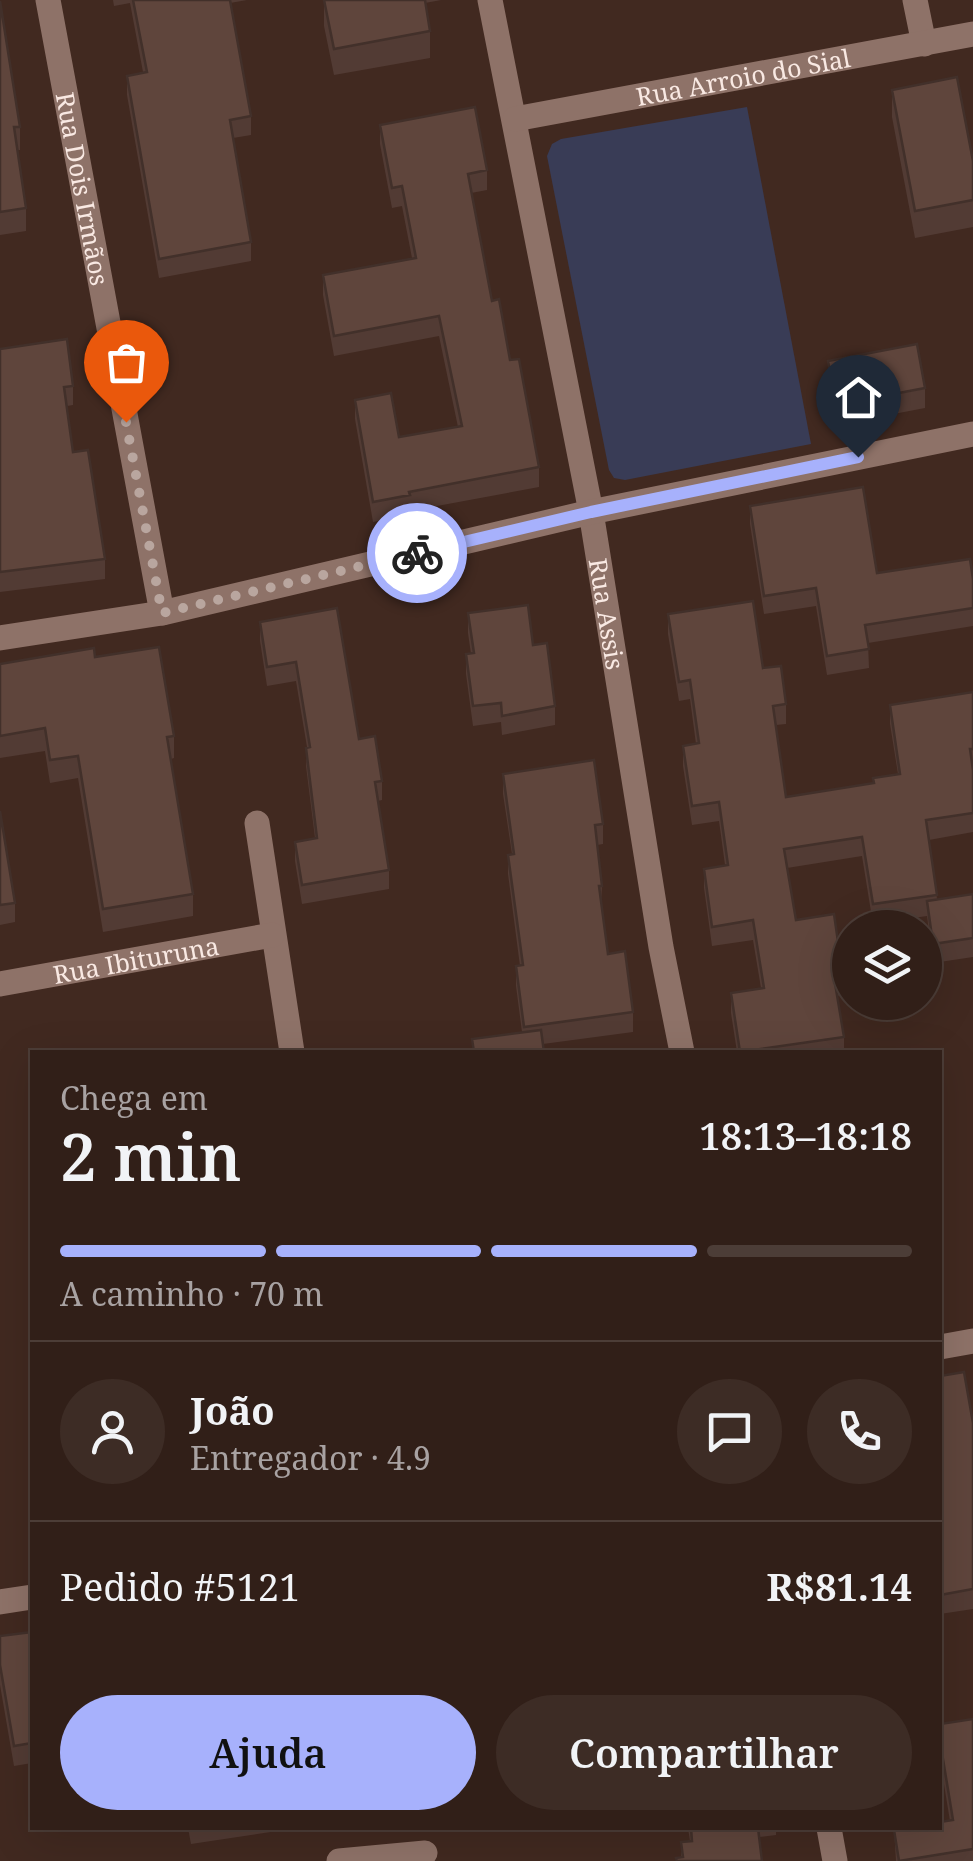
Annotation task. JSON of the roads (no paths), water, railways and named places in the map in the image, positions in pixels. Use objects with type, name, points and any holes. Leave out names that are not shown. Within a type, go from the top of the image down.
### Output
[{"type":"street","name":"Rua Dois Irmãos","points":[[48,0],[162,613]]},
{"type":"street","name":"Rua Assis","points":[[490,0],[591,512],[661,947],[682,1050]]},
{"type":"street","points":[[915,0],[924,44]]},
{"type":"street","name":"Rua Arroio do Sial","points":[[515,118],[973,34]]},
{"type":"street","points":[[0,638],[162,613],[591,512],[973,434]]},
{"type":"street","points":[[257,823],[292,1050]]},
{"type":"street","name":"Rua Ibituruna","points":[[0,984],[272,935]]},
{"type":"street","points":[[942,1348],[973,1342]]},
{"type":"street","points":[[0,1602],[30,1597]]},
{"type":"street","points":[[829,1830],[836,1861]]},
{"type":"street","points":[[338,1861],[425,1847]]}]
